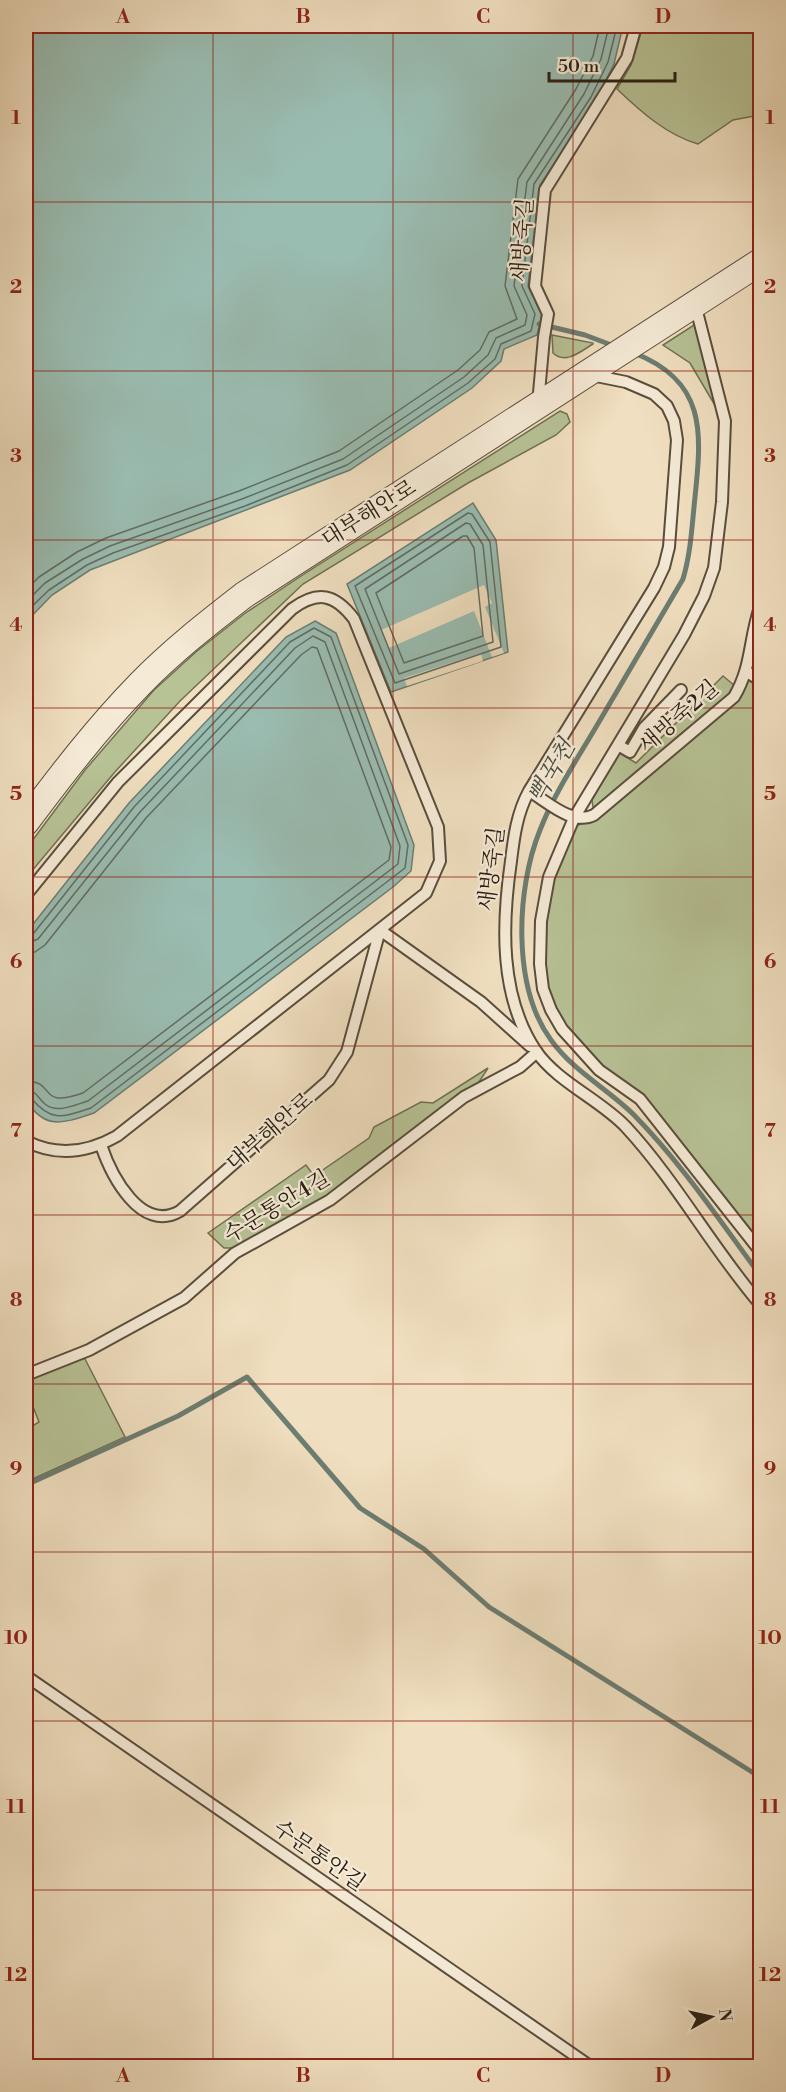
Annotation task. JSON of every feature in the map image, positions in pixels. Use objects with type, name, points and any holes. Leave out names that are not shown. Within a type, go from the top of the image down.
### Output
[{"type":"street","name":"대부해안로","points":[[26,822],[106,720],[141,682],[201,628],[244,595],[760,262]]},
{"type":"lane","name":"새방죽길","points":[[538,407],[543,337],[548,314],[535,286],[545,190],[627,58],[636,26]]},
{"type":"lane","points":[[686,310],[725,421],[722,502],[714,568],[704,596],[684,635],[572,817],[549,877],[541,921],[540,964],[543,989],[550,1010],[562,1029],[599,1070],[640,1099],[760,1251]]},
{"type":"lane","name":"새방죽길","points":[[594,370],[644,388],[661,399],[671,413],[677,440],[669,547],[664,567],[654,588],[516,824],[506,893],[505,930],[511,990],[525,1030],[537,1052],[588,1099],[624,1125],[679,1193],[760,1304]]},
{"type":"lane","points":[[26,895],[138,761],[292,609],[304,601],[321,596],[335,600],[346,608],[354,619],[438,827],[440,861],[435,879],[426,893],[117,1137],[101,1145],[79,1151],[59,1152],[39,1148],[26,1141]]},
{"type":"lane","name":"새방죽2길","points":[[572,817],[586,819],[594,815],[726,705],[747,672],[754,623],[760,607]]},
{"type":"lane","points":[[747,672],[760,680]]},
{"type":"lane","points":[[618,745],[630,752],[644,728],[681,690]]},
{"type":"lane","points":[[533,793],[572,817]]},
{"type":"lane","points":[[380,930],[481,1002],[537,1052]]},
{"type":"lane","name":"대부해안로","points":[[101,1145],[108,1166],[133,1201],[158,1217],[170,1217],[180,1211],[329,1080],[340,1067],[347,1052],[380,930]]},
{"type":"lane","name":"수문통안4길","points":[[26,1375],[89,1350],[184,1298],[235,1253],[330,1200],[464,1097],[520,1067],[537,1052]]},
{"type":"lane","name":"수문통안길","points":[[26,1676],[590,2067]]},
{"type":"green space","points":[[643,26],[760,26],[760,115],[733,120],[698,144],[676,135],[655,122],[617,89],[631,65]]},
{"type":"green space","points":[[696,325],[716,407],[690,363],[663,345]]},
{"type":"green space","points":[[552,335],[593,344],[573,356],[563,358],[553,353]]},
{"type":"green space","points":[[560,411],[567,414],[570,422],[556,435],[468,483],[303,584],[180,701],[114,773],[26,878],[26,849],[85,770],[154,690],[197,651],[244,614],[301,576]]},
{"type":"green space","points":[[723,676],[735,686],[723,702],[596,808],[593,807],[592,800],[618,752],[636,763]]},
{"type":"green space","points":[[751,679],[760,683],[760,1246],[641,1094],[601,1066],[565,1029],[553,1009],[542,963],[544,922],[553,878],[575,826],[587,822]]},
{"type":"green space","points":[[488,1068],[479,1082],[327,1196],[234,1248],[224,1248],[208,1233],[306,1165],[314,1176],[369,1138],[374,1127],[421,1102],[433,1103]]},
{"type":"green space","points":[[84,1357],[125,1437],[26,1482],[26,1430],[39,1422],[26,1389],[26,1379]]},
{"type":"water","points":[[26,26],[623,26],[614,64],[596,100],[540,185],[528,286],[542,314],[537,335],[504,349],[501,361],[472,388],[350,470],[90,570],[52,595],[26,622]]},
{"type":"water","points":[[473,503],[496,540],[508,652],[391,692],[347,584]]},
{"type":"water","points":[[315,621],[336,633],[414,845],[411,871],[94,1113],[73,1120],[56,1122],[40,1117],[26,1100],[26,933],[129,803],[286,637]]},
{"type":"pier","points":[[484,585],[492,603],[485,607],[504,653],[492,657],[474,611],[389,648],[381,630]]},
{"type":"pier","points":[[481,653],[483,661],[407,686],[404,678]]},
{"type":"waterway","name":"뻑꾹천","points":[[539,324],[585,335],[614,346]]},
{"type":"waterway","name":"뻑꾹천","points":[[634,353],[658,365],[675,378],[687,393],[694,411],[699,451],[688,559],[683,579],[566,778],[540,830],[526,880],[522,937],[524,966],[529,993],[538,1018],[551,1040],[570,1061],[624,1106],[652,1134],[700,1193],[760,1275]]},
{"type":"waterway","points":[[26,1485],[178,1416],[247,1377],[360,1508],[424,1549],[489,1607],[760,1777]]}]
